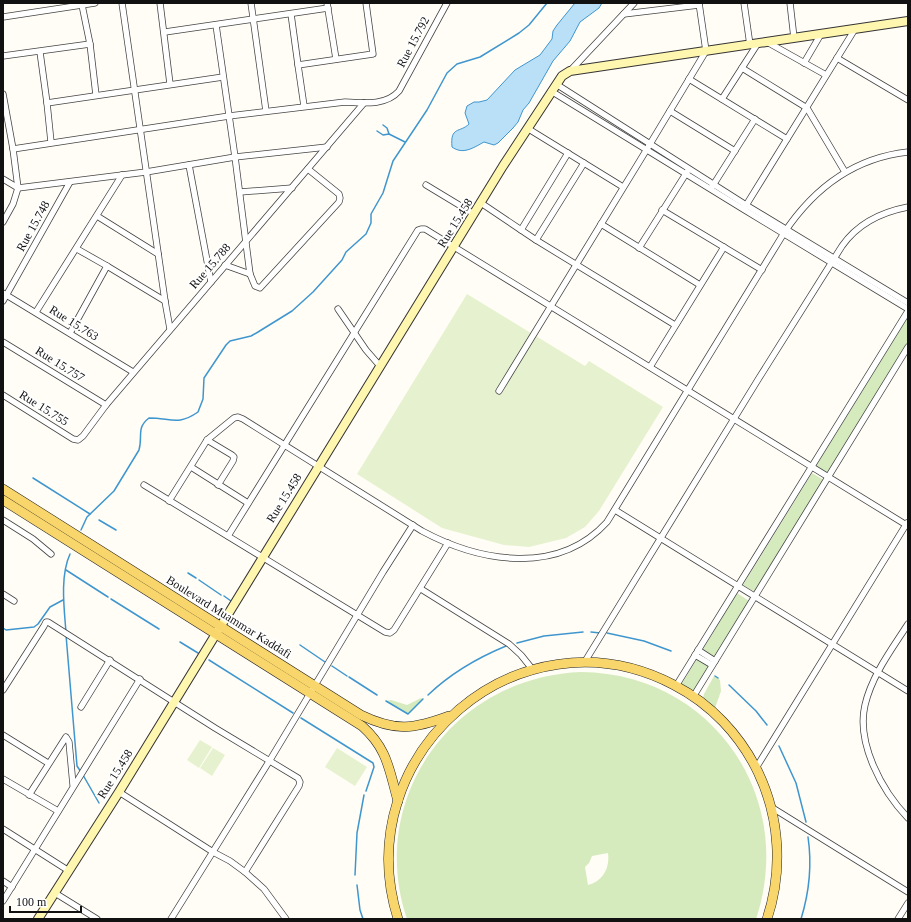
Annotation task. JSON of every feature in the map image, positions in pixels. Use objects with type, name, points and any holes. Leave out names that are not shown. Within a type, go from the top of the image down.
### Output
[{"type":"main road","points":[[570,71],[908,21]]},
{"type":"main road","name":"Rue 15.458","points":[[38,919],[118,792],[527,128],[562,76],[570,71]]},
{"type":"main road","name":"Boulevard Muammar Kaddafi","points":[[3,489],[217,630]]},
{"type":"main road","name":"Boulevard Muammar Kaddafi","points":[[3,500],[312,689],[361,715],[374,721],[401,727],[416,727],[452,715]]},
{"type":"main road","points":[[398,919],[391,886],[389,857],[391,829],[398,801],[408,774],[419,754],[452,715],[473,698],[490,688],[508,679],[533,670],[558,665],[584,663],[612,665],[632,669],[676,686],[711,710],[745,749],[765,787],[771,807],[776,835],[777,863],[769,917]]},
{"type":"main road","name":"Boulevard Muammar Kaddafi","points":[[312,689],[368,731],[382,749],[391,770],[398,801]]},
{"type":"street","points":[[46,3],[47,10]]},
{"type":"street","points":[[3,17],[95,3]]},
{"type":"street","points":[[122,3],[170,330]]},
{"type":"street","points":[[160,3],[170,84]]},
{"type":"street","points":[[251,3],[266,111]]},
{"type":"street","points":[[298,65],[373,54],[366,3]]},
{"type":"street","name":"Rue 15.792","points":[[364,103],[387,100],[394,97],[399,91],[446,3]]},
{"type":"street","points":[[570,71],[634,3]]},
{"type":"street","points":[[722,99],[742,68],[754,44],[744,3]]},
{"type":"street","points":[[790,3],[794,38]]},
{"type":"street","points":[[499,391],[550,305],[649,147],[706,51],[699,4],[624,14]]},
{"type":"street","points":[[82,5],[90,44],[96,95]]},
{"type":"street","points":[[164,32],[291,14],[328,5],[336,59]]},
{"type":"street","points":[[291,14],[304,106]]},
{"type":"street","points":[[216,25],[236,158],[250,274],[255,286],[260,288],[339,202],[339,194],[308,169]]},
{"type":"street","points":[[745,207],[855,29]]},
{"type":"street","points":[[804,63],[821,34]]},
{"type":"street","points":[[767,42],[826,75]]},
{"type":"street","points":[[3,56],[90,44]]},
{"type":"street","points":[[40,52],[51,142]]},
{"type":"street","points":[[837,58],[908,100]]},
{"type":"street","points":[[742,68],[807,108],[845,172]]},
{"type":"street","points":[[47,102],[224,77]]},
{"type":"street","points":[[689,80],[787,139]]},
{"type":"street","points":[[554,87],[649,147],[689,168],[745,207]]},
{"type":"street","points":[[3,94],[13,149],[18,188],[13,204],[3,222]]},
{"type":"street","points":[[13,149],[51,142],[304,106],[345,102],[364,103]]},
{"type":"street","name":"Rue 15.788","points":[[73,439],[78,440],[82,436],[106,405],[364,103]]},
{"type":"street","points":[[670,111],[735,151]]},
{"type":"street","points":[[711,189],[755,119]]},
{"type":"street","points":[[527,128],[623,187]]},
{"type":"street","points":[[3,179],[18,188],[327,147]]},
{"type":"street","points":[[649,147],[685,174],[786,231],[908,310],[676,686]]},
{"type":"street","points":[[169,501],[207,440],[234,418],[238,417],[413,525],[438,540],[448,544],[492,556],[520,558],[546,557],[570,549],[603,528],[786,231],[807,203],[822,189],[845,172],[874,159],[908,152]]},
{"type":"street","points":[[521,230],[568,153]]},
{"type":"street","points":[[536,240],[584,163]]},
{"type":"street","points":[[189,165],[211,282]]},
{"type":"street","points":[[639,248],[689,168]]},
{"type":"street","points":[[36,312],[77,249],[122,175]]},
{"type":"street","name":"Rue 15.748","points":[[3,301],[5,294],[70,182]]},
{"type":"street","points":[[426,185],[474,214]]},
{"type":"street","points":[[240,192],[292,188]]},
{"type":"street","points":[[481,203],[536,240],[676,325]]},
{"type":"street","points":[[584,663],[758,378],[832,261],[847,240],[863,225],[885,212],[908,206]]},
{"type":"street","points":[[662,210],[762,270]]},
{"type":"street","points":[[97,216],[158,254]]},
{"type":"street","points":[[600,224],[700,285]]},
{"type":"street","points":[[228,536],[418,230],[425,229],[907,524],[756,768]]},
{"type":"street","points":[[650,367],[724,247]]},
{"type":"street","points":[[77,249],[165,301]]},
{"type":"street","points":[[832,261],[908,303]]},
{"type":"street","points":[[225,265],[250,274]]},
{"type":"street","points":[[70,333],[107,266]]},
{"type":"street","name":"Rue 15.763","points":[[5,294],[134,372]]},
{"type":"street","points":[[338,308],[354,333],[380,366]]},
{"type":"street","name":"Rue 15.757","points":[[3,342],[106,405]]},
{"type":"street","points":[[693,697],[908,347]]},
{"type":"street","name":"Rue 15.755","points":[[3,396],[73,439]]},
{"type":"street","points":[[207,440],[234,457],[218,485]]},
{"type":"street","points":[[191,467],[248,503]]},
{"type":"street","points":[[144,485],[385,632],[394,630],[448,544]]},
{"type":"street","points":[[615,510],[908,691]]},
{"type":"street","points":[[3,520],[33,539],[51,554]]},
{"type":"street","points":[[171,919],[413,525]]},
{"type":"street","points":[[421,589],[509,644],[521,655],[533,670]]},
{"type":"street","points":[[3,594],[14,601]]},
{"type":"street","points":[[3,690],[47,622],[110,660],[215,728],[298,778],[300,782],[299,786],[245,872]]},
{"type":"street","points":[[908,624],[878,672],[864,711],[864,726],[867,746],[874,767],[893,798],[908,818]]},
{"type":"street","points":[[697,653],[714,663]]},
{"type":"street","points":[[81,707],[110,660]]},
{"type":"street","points":[[3,901],[36,850],[73,785],[140,680]]},
{"type":"street","points":[[3,735],[48,763]]},
{"type":"street","points":[[29,795],[65,737],[67,737],[69,742],[73,785]]},
{"type":"street","points":[[3,779],[58,811]]},
{"type":"street","points":[[118,792],[212,852],[230,861],[245,872],[264,889],[286,919]]},
{"type":"street","points":[[771,807],[908,892]]},
{"type":"street","points":[[3,829],[69,871]]},
{"type":"street","points":[[3,881],[12,887]]},
{"type":"street","points":[[55,893],[97,919]]},
{"type":"street","points":[[898,919],[908,903]]},
{"type":"green space","points":[[467,294],[585,366],[589,361],[663,407],[599,511],[585,527],[566,538],[529,547],[504,545],[442,528],[357,474]]},
{"type":"green space","points":[[908,317],[908,345],[829,474],[816,466]]},
{"type":"green space","points":[[812,473],[824,480],[755,592],[743,585]]},
{"type":"green space","points":[[737,593],[749,601],[714,659],[702,651]]},
{"type":"green space","points":[[697,659],[710,667],[693,693],[681,685]]},
{"type":"green space","points":[[581,672],[628,678],[669,694],[704,718],[733,750],[753,787],[764,829],[766,873],[756,919],[407,919],[397,874],[399,830],[411,789],[431,752],[459,720],[494,696],[535,679]],"holes":[[[608,853],[607,869],[601,877],[588,885],[585,867],[589,863],[592,856]]]},
{"type":"green space","points":[[714,676],[720,680],[721,691],[715,708],[703,698]]},
{"type":"green space","points":[[421,698],[423,699],[408,714],[386,701],[391,700],[407,705]]},
{"type":"green space","points":[[200,740],[212,747],[199,768],[187,760]]},
{"type":"green space","points":[[213,748],[225,755],[212,776],[200,768]]},
{"type":"green space","points":[[337,748],[367,767],[355,786],[325,767]]},
{"type":"water","points":[[575,3],[602,3],[599,8],[580,22],[570,41],[553,61],[529,103],[523,110],[518,122],[513,128],[494,145],[484,142],[464,151],[452,147],[454,133],[469,124],[465,113],[467,106],[474,102],[487,100],[515,70],[540,55],[552,39],[553,31],[557,25]]},
{"type":"waterway","points":[[81,530],[87,517],[114,491],[139,450],[141,429],[145,422],[149,418],[180,420],[198,412],[203,399],[204,378],[226,345],[230,341],[251,336],[292,311],[313,292],[342,260],[346,252],[366,234],[371,223],[371,214],[383,193],[393,161],[427,110],[447,73],[457,64],[480,57],[519,33],[529,25],[547,3]]},
{"type":"waterway","points":[[383,125],[387,128],[389,134]]},
{"type":"waterway","points":[[377,131],[383,135],[389,134],[405,142]]},
{"type":"waterway","points":[[33,478],[90,514]]},
{"type":"waterway","points":[[99,520],[116,530]]},
{"type":"waterway","points":[[66,632],[64,582],[70,554]]},
{"type":"waterway","points":[[66,570],[108,597]]},
{"type":"waterway","points":[[188,573],[196,578]]},
{"type":"waterway","points":[[199,580],[221,595]]},
{"type":"waterway","points":[[224,596],[231,601]]},
{"type":"waterway","points":[[111,599],[159,629]]},
{"type":"waterway","points":[[3,628],[6,630],[34,627],[38,624],[50,607],[63,600]]},
{"type":"waterway","points":[[517,643],[544,636],[583,632]]},
{"type":"waterway","points":[[591,632],[600,633]]},
{"type":"waterway","points":[[607,633],[644,641],[671,651]]},
{"type":"waterway","points":[[66,635],[77,766],[81,772]]},
{"type":"waterway","points":[[180,642],[198,653]]},
{"type":"waterway","points":[[300,645],[325,662]]},
{"type":"waterway","points":[[428,695],[465,667],[506,646]]},
{"type":"waterway","points":[[209,660],[293,713]]},
{"type":"waterway","points":[[332,666],[347,676]]},
{"type":"waterway","points":[[349,677],[377,695]]},
{"type":"waterway","points":[[729,685],[756,711],[767,725]]},
{"type":"waterway","points":[[386,701],[408,714],[423,699]]},
{"type":"waterway","points":[[301,718],[373,763],[374,767],[366,791]]},
{"type":"waterway","points":[[779,746],[796,783],[806,822]]},
{"type":"waterway","points":[[83,775],[99,803]]},
{"type":"waterway","points":[[355,875],[357,833],[364,795]]},
{"type":"waterway","points":[[801,919],[809,878],[810,858],[808,837]]},
{"type":"waterway","points":[[357,885],[360,910],[363,919]]}]
